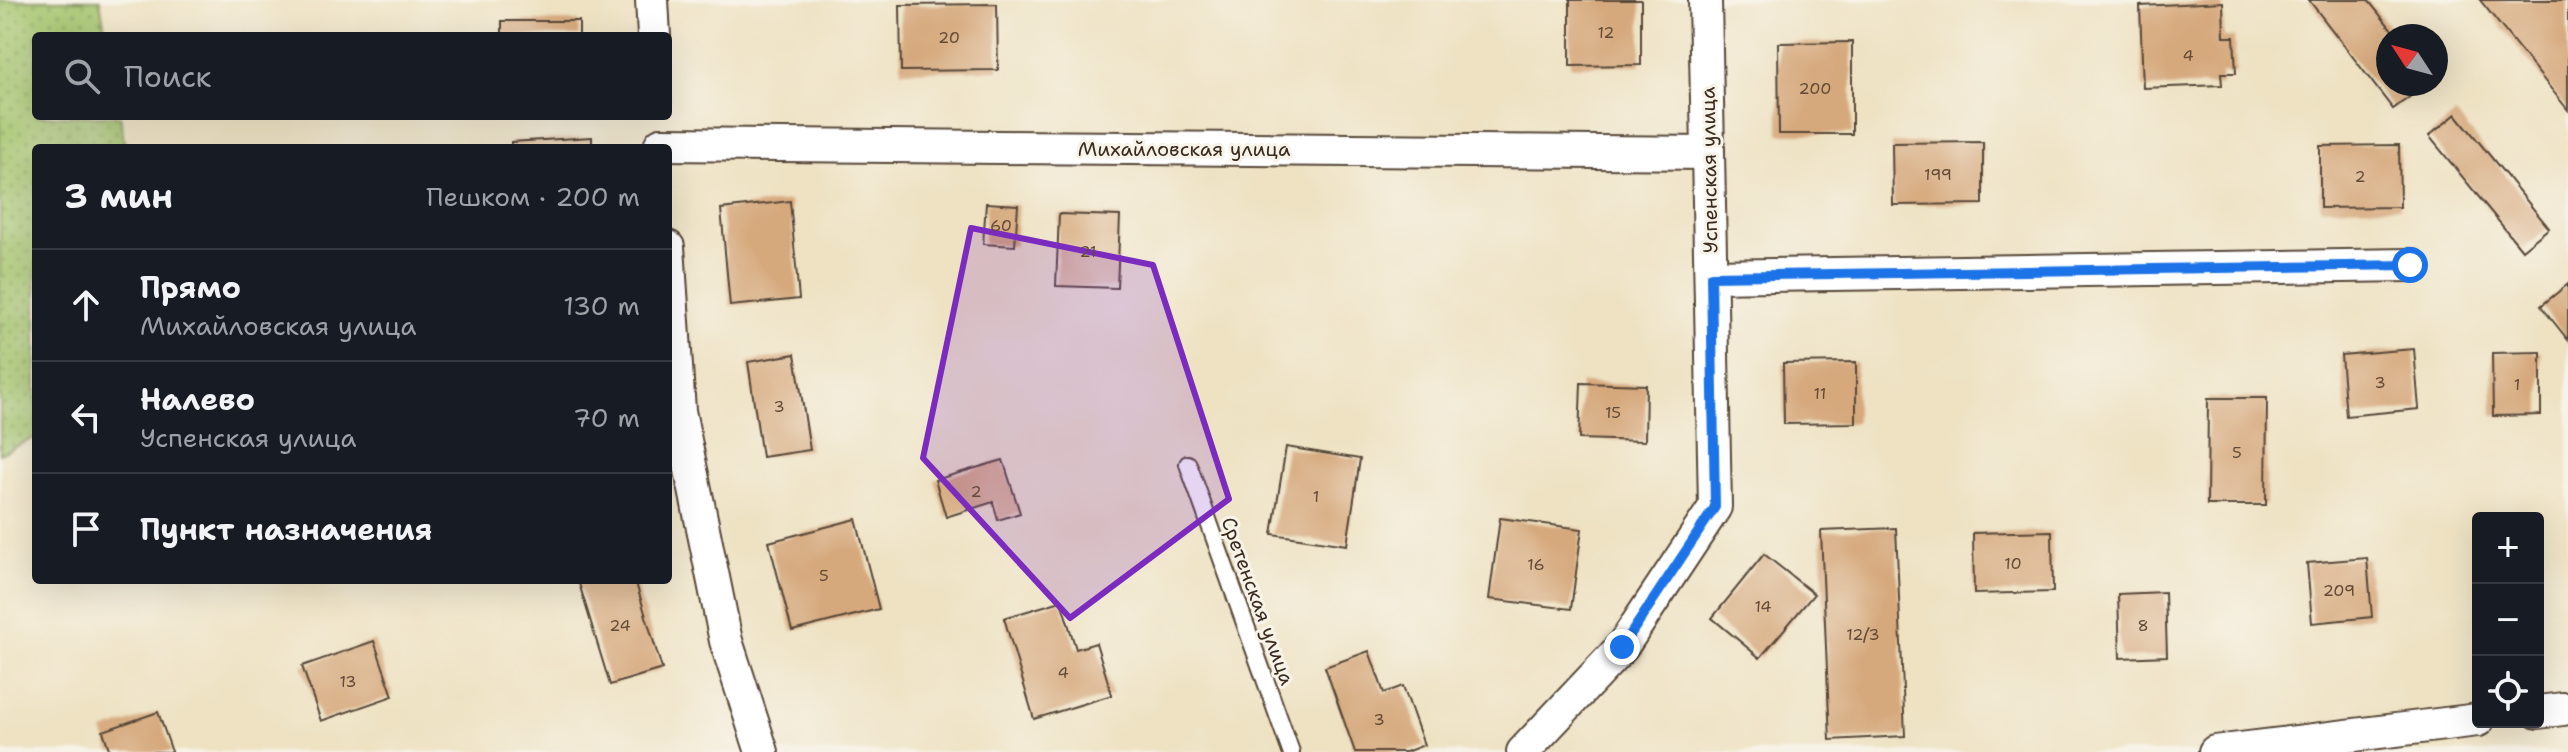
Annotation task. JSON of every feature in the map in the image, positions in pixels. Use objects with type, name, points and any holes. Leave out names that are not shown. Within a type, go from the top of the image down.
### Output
[{"type":"street","points":[[652,0],[654,32]]},
{"type":"street","name":"Успенская улица","points":[[1523,752],[1622,647],[1715,507],[1705,0]]},
{"type":"street","name":"Михайловская улица","points":[[660,136],[1708,153]]},
{"type":"street","points":[[1711,276],[2410,265]]},
{"type":"street","points":[[672,307],[679,411],[726,641],[762,752]]},
{"type":"street","points":[[2215,752],[2472,721]]},
{"type":"lane","name":"Сретенская улица","points":[[1188,464],[1291,752]]},
{"type":"highlighted area","points":[[971,228],[1153,265],[1229,499],[1070,618],[923,458]]},
{"type":"green space","points":[[0,0],[100,0],[105,32],[32,32],[32,120],[121,120],[124,144],[32,144],[32,439],[0,454]]},
{"type":"building","points":[[1570,0],[1641,0],[1641,65],[1570,66]]},
{"type":"building","points":[[2309,0],[2368,0],[2387,24],[2376,24],[2376,87]]},
{"type":"building","points":[[2480,0],[2568,0],[2568,110]]},
{"type":"building","points":[[2223,2],[2224,37],[2234,37],[2236,73],[2221,73],[2222,85],[2143,88],[2140,6]]},
{"type":"building","points":[[997,4],[998,70],[901,71],[900,5]]},
{"type":"building","points":[[502,21],[579,21],[579,32],[502,32]]},
{"type":"building","points":[[1852,42],[1852,134],[1779,134],[1778,43]]},
{"type":"building","points":[[2383,96],[2411,96],[2393,109]]},
{"type":"building","points":[[2456,114],[2549,228],[2522,250],[2429,136]]},
{"type":"building","points":[[592,137],[592,144],[511,142]]},
{"type":"building","points":[[1983,142],[1983,204],[1893,205],[1892,143]]},
{"type":"building","points":[[2399,145],[2400,207],[2320,208],[2320,146]]},
{"type":"building","points":[[790,201],[799,299],[730,306],[721,209]]},
{"type":"building","points":[[986,203],[1018,205],[1015,246],[983,244]]},
{"type":"building","points":[[1059,214],[1120,216],[1117,288],[1056,286]]},
{"type":"building","points":[[2568,284],[2568,340],[2541,306]]},
{"type":"building","points":[[2414,349],[2419,409],[2346,416],[2341,355]]},
{"type":"building","points":[[2541,352],[2541,415],[2493,416],[2492,353]]},
{"type":"building","points":[[795,354],[810,450],[762,457],[748,362]]},
{"type":"building","points":[[1856,362],[1856,423],[1784,424],[1783,363]]},
{"type":"building","points":[[1581,383],[1646,385],[1645,441],[1579,439]]},
{"type":"building","points":[[2208,398],[2267,398],[2266,505],[2207,505]]},
{"type":"building","points":[[1286,447],[1360,459],[1347,545],[1272,534]]},
{"type":"building","points":[[1003,460],[1020,513],[998,520],[993,502],[946,517],[935,480]]},
{"type":"building","points":[[1500,518],[1582,529],[1571,609],[1489,599]]},
{"type":"building","points":[[856,519],[879,609],[792,631],[769,542]]},
{"type":"building","points":[[1896,528],[1905,736],[1830,740],[1821,531]]},
{"type":"building","points":[[2052,531],[2053,592],[1974,594],[1973,533]]},
{"type":"building","points":[[1764,554],[1814,594],[1760,658],[1712,618]]},
{"type":"building","points":[[2367,558],[2372,617],[2312,623],[2307,563]]},
{"type":"building","points":[[579,584],[636,584],[662,669],[610,685]]},
{"type":"building","points":[[2165,592],[2167,656],[2120,658],[2118,594]]},
{"type":"building","points":[[1061,601],[1076,649],[1096,643],[1112,695],[1034,719],[1004,618]]},
{"type":"building","points":[[374,641],[393,696],[321,721],[302,666]]},
{"type":"building","points":[[1369,651],[1384,693],[1403,686],[1424,745],[1406,752],[1355,752],[1325,667]]},
{"type":"building","points":[[158,712],[172,752],[110,752],[103,731]]},
{"type":"route","points":[[1622,647],[1715,507],[1711,276],[2410,265]]}]
